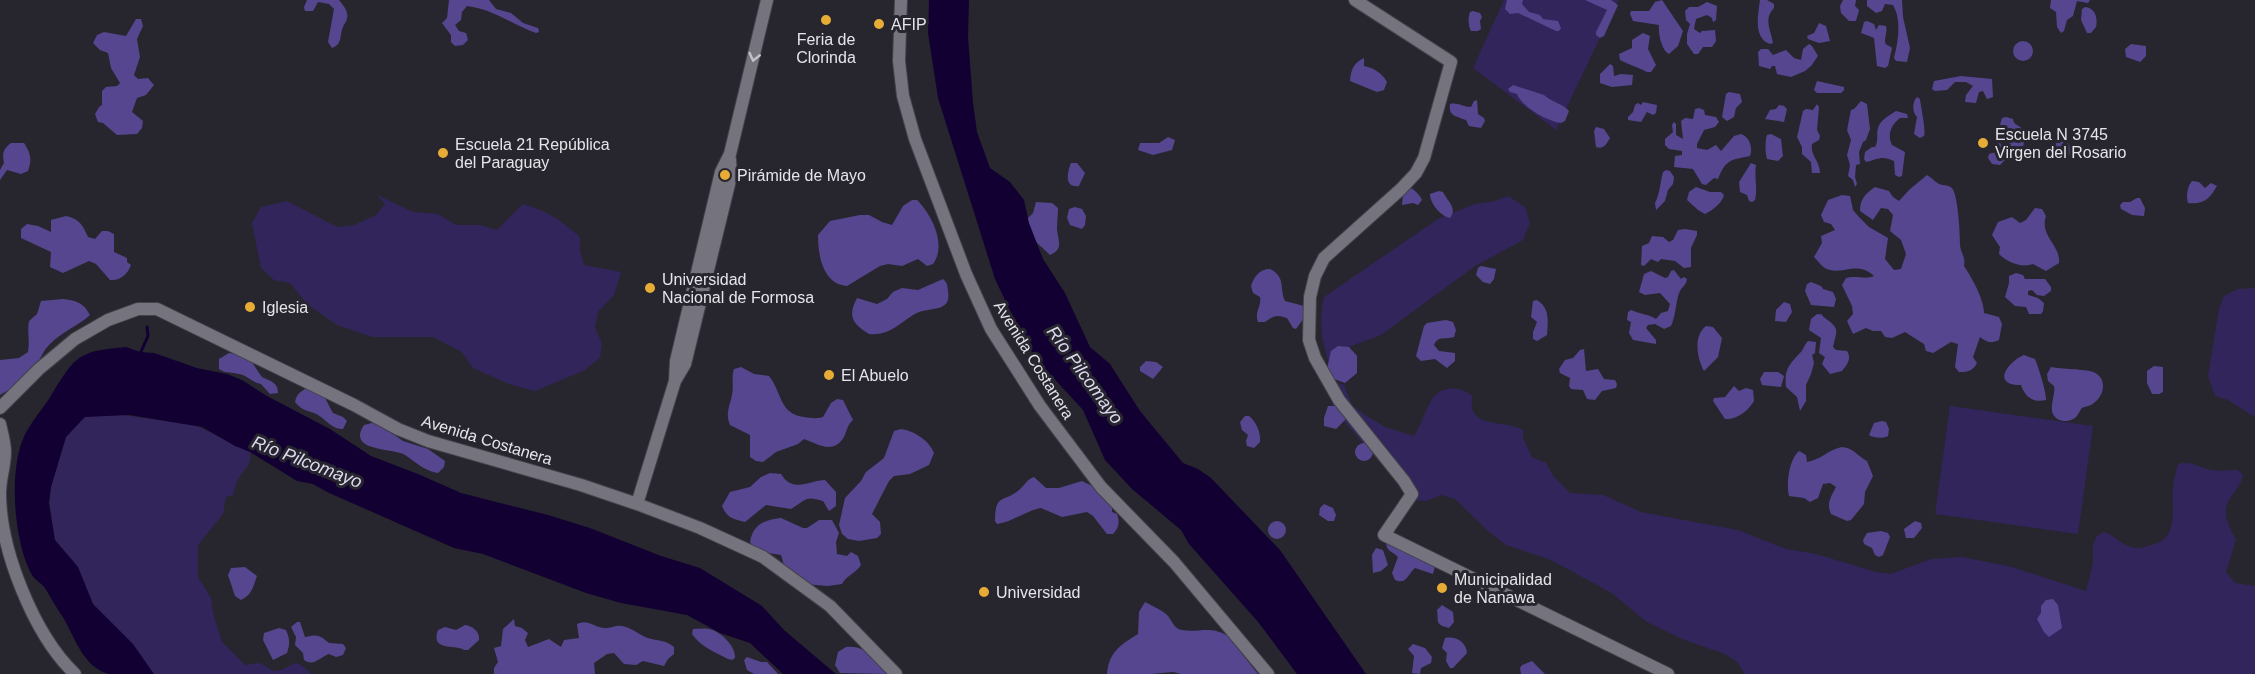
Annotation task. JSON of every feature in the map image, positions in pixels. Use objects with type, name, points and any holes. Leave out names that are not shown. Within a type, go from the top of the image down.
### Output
[{"type":"street","points":[[637,504],[675,381],[685,364],[688,353],[731,176],[730,154],[767,0]]},
{"type":"street","name":"Avenida Costanera","points":[[901,0],[899,60],[903,96],[922,160],[966,274],[991,329],[1040,406],[1101,487],[1174,562],[1268,674]]},
{"type":"street","points":[[1355,0],[1451,62],[1424,158],[1416,173],[1324,258],[1314,276],[1310,297],[1309,340],[1315,358],[1339,400],[1412,494],[1384,535],[1668,674]]},
{"type":"street","name":"Avenida Costanera","points":[[0,408],[39,369],[75,339],[108,320],[138,309],[157,309],[418,437],[637,504],[700,528],[763,557],[830,606],[896,674]]},
{"type":"street","points":[[0,424],[5,451],[0,491],[2,524],[14,571],[39,624],[64,663],[75,674]]},
{"type":"shaded area","points":[[307,0],[339,0],[345,9],[347,19],[339,42],[332,48],[328,42],[334,9],[329,4],[318,2],[313,11],[305,11]]},
{"type":"shaded area","points":[[449,0],[489,0],[496,9],[511,13],[523,23],[538,28],[539,32],[527,30],[486,10],[467,6],[462,12],[461,20],[455,25],[459,31],[466,33],[468,40],[463,45],[455,46],[451,42],[451,35],[442,23],[447,18]]},
{"type":"shaded area","points":[[1504,0],[1618,0],[1556,130],[1473,68]]},
{"type":"shaded area","points":[[1507,0],[1523,0],[1522,4],[1529,12],[1540,15],[1543,19],[1558,21],[1561,28],[1556,31],[1518,13],[1510,14],[1505,9]]},
{"type":"shaded area","points":[[1585,0],[1611,0],[1618,5],[1604,36],[1600,38],[1596,32],[1607,10]]},
{"type":"shaded area","points":[[1662,0],[1683,31],[1678,46],[1669,54],[1661,42],[1659,25],[1633,21],[1630,14],[1631,11],[1649,11],[1655,2]]},
{"type":"shaded area","points":[[1760,0],[1767,0],[1774,4],[1768,20],[1773,43],[1770,44],[1761,37],[1759,31]]},
{"type":"shaded area","points":[[1843,0],[1856,0],[1855,6],[1859,10],[1856,21],[1849,21],[1841,13],[1840,6]]},
{"type":"shaded area","points":[[1867,0],[1902,0],[1903,17],[1910,48],[1907,62],[1896,61],[1894,58],[1898,38],[1898,18],[1893,5],[1885,4],[1882,11],[1876,13],[1867,6]]},
{"type":"shaded area","points":[[2051,0],[2090,0],[2088,3],[2077,1],[2073,16],[2067,20],[2064,31],[2061,33],[2057,27],[2056,12],[2050,8]]},
{"type":"shaded area","points":[[1707,2],[1717,6],[1716,20],[1713,22],[1712,18],[1707,15],[1696,19],[1694,29],[1700,33],[1715,30],[1716,41],[1712,47],[1703,47],[1698,54],[1694,54],[1687,44],[1690,24],[1686,20],[1685,11],[1689,7],[1698,7]]},
{"type":"shaded area","points":[[2085,7],[2093,11],[2097,20],[2096,27],[2091,33],[2087,33],[2081,20],[2082,9]]},
{"type":"shaded area","points":[[1473,11],[1480,13],[1482,17],[1481,29],[1478,31],[1471,31],[1469,26],[1469,14]]},
{"type":"shaded area","points":[[136,19],[141,19],[143,26],[137,39],[140,57],[134,75],[138,79],[148,78],[154,85],[146,95],[137,98],[132,112],[143,121],[142,128],[137,134],[117,135],[103,123],[98,122],[95,114],[102,105],[102,91],[106,87],[117,86],[120,83],[111,68],[108,53],[100,50],[93,43],[97,35],[104,32],[126,36]]},
{"type":"shaded area","points":[[1864,22],[1874,24],[1876,30],[1879,25],[1886,26],[1885,43],[1892,48],[1888,66],[1885,68],[1877,66],[1874,38],[1861,33]]},
{"type":"shaded area","points":[[1819,23],[1826,26],[1830,41],[1819,43],[1808,39],[1807,36],[1814,33]]},
{"type":"shaded area","points":[[1643,33],[1650,36],[1648,49],[1656,65],[1651,72],[1620,60],[1619,54],[1632,48],[1632,40]]},
{"type":"shaded area","points":[[2023,41],[2030,44],[2033,51],[2030,58],[2023,61],[2016,58],[2013,51],[2016,44]]},
{"type":"shaded area","points":[[1809,44],[1818,56],[1805,71],[1791,77],[1777,74],[1775,66],[1770,69],[1759,66],[1758,52],[1761,49],[1768,49],[1773,55],[1786,50],[1794,58],[1801,60],[1803,49]]},
{"type":"shaded area","points":[[2131,44],[2146,46],[2146,56],[2140,62],[2126,57],[2125,49]]},
{"type":"shaded area","points":[[1364,58],[1364,66],[1377,71],[1387,82],[1384,90],[1377,92],[1350,81],[1353,67]]},
{"type":"shaded area","points":[[1610,64],[1613,66],[1614,76],[1633,75],[1632,85],[1612,87],[1600,83],[1600,74]]},
{"type":"shaded area","points":[[1961,76],[1992,79],[1993,97],[1987,99],[1983,91],[1979,92],[1976,103],[1965,102],[1966,95],[1973,86],[1966,82],[1955,82],[1947,90],[1932,89],[1934,81]]},
{"type":"shaded area","points":[[1817,81],[1844,87],[1844,90],[1841,93],[1817,93],[1814,90]]},
{"type":"shaded area","points":[[1513,85],[1544,95],[1563,106],[1569,111],[1565,121],[1561,123],[1536,113],[1524,104],[1517,94],[1510,92],[1508,89]]},
{"type":"shaded area","points":[[1729,92],[1740,94],[1742,102],[1736,108],[1734,117],[1727,121],[1722,117],[1726,94]]},
{"type":"shaded area","points":[[1917,97],[1920,99],[1924,129],[1924,136],[1920,138],[1914,134],[1917,117],[1913,107]]},
{"type":"shaded area","points":[[1477,100],[1478,114],[1485,121],[1481,128],[1469,126],[1466,120],[1450,111],[1450,104],[1471,107]]},
{"type":"shaded area","points":[[1861,101],[1867,104],[1870,129],[1859,152],[1860,164],[1856,165],[1857,184],[1855,187],[1853,180],[1848,176],[1850,165],[1847,155],[1851,140],[1847,130],[1851,110]]},
{"type":"shaded area","points":[[1643,102],[1657,105],[1656,113],[1653,115],[1647,112],[1641,122],[1628,120],[1635,105],[1638,103],[1641,105]]},
{"type":"shaded area","points":[[1817,104],[1819,107],[1817,130],[1820,136],[1819,140],[1812,144],[1812,148],[1820,173],[1812,173],[1811,162],[1802,154],[1802,147],[1797,137],[1803,111],[1813,110]]},
{"type":"shaded area","points":[[1779,105],[1787,109],[1784,122],[1765,119],[1770,110],[1776,109]]},
{"type":"shaded area","points":[[1695,109],[1704,110],[1705,115],[1716,117],[1719,122],[1715,127],[1704,130],[1697,148],[1707,150],[1716,145],[1721,151],[1734,136],[1741,134],[1749,140],[1751,146],[1750,156],[1730,162],[1718,179],[1714,178],[1706,185],[1702,184],[1693,169],[1674,167],[1675,156],[1682,155],[1682,151],[1669,149],[1665,145],[1665,139],[1673,132],[1674,122],[1676,135],[1683,139],[1681,121],[1685,118],[1693,119]]},
{"type":"shaded area","points":[[1896,111],[1907,114],[1908,118],[1900,118],[1892,127],[1890,134],[1892,145],[1905,152],[1902,176],[1899,177],[1895,175],[1894,161],[1883,158],[1866,162],[1864,159],[1865,152],[1875,147],[1879,125]]},
{"type":"shaded area","points":[[2002,118],[2013,119],[2014,123],[2023,129],[2025,137],[2021,158],[2017,157],[2015,149],[2008,144],[2010,129],[2000,125]]},
{"type":"shaded area","points":[[1596,127],[1604,129],[1610,138],[1601,148],[1596,147],[1594,131]]},
{"type":"shaded area","points":[[1771,134],[1781,139],[1783,156],[1778,161],[1767,159],[1766,156],[1766,138]]},
{"type":"shaded area","points":[[1168,137],[1175,140],[1172,150],[1153,155],[1138,150],[1140,143],[1159,143]]},
{"type":"shaded area","points":[[2062,141],[2068,144],[2071,150],[2068,156],[2062,159],[2056,156],[2053,150],[2056,144]]},
{"type":"shaded area","points":[[11,143],[24,143],[30,157],[28,171],[21,174],[7,170],[0,180],[4,152]]},
{"type":"shaded area","points":[[2000,143],[2005,160],[2000,165],[1992,164],[1988,158],[1989,154],[1996,152],[1996,144]]},
{"type":"shaded area","points":[[1071,163],[1077,163],[1085,173],[1079,186],[1071,185],[1069,182]]},
{"type":"shaded area","points":[[1751,163],[1756,165],[1756,196],[1752,202],[1749,201],[1747,195],[1740,192],[1739,182]]},
{"type":"shaded area","points":[[1670,171],[1674,177],[1673,184],[1668,190],[1665,201],[1656,210],[1655,203],[1663,172]]},
{"type":"shaded area","points":[[1927,175],[1939,184],[1952,188],[1957,206],[1964,266],[1980,295],[1984,313],[1999,317],[2002,324],[1999,340],[1989,342],[1980,337],[1973,357],[1977,363],[1968,371],[1959,372],[1955,367],[1958,344],[1951,342],[1933,353],[1926,351],[1924,344],[1905,332],[1892,338],[1885,337],[1881,331],[1866,328],[1853,334],[1847,321],[1853,314],[1852,306],[1842,285],[1846,278],[1874,276],[1862,269],[1835,271],[1828,269],[1814,257],[1822,243],[1821,236],[1835,230],[1831,224],[1824,222],[1821,215],[1828,200],[1842,195],[1850,196],[1853,210],[1858,216],[1869,227],[1888,238],[1885,259],[1894,270],[1901,269],[1906,254],[1901,240],[1890,231],[1893,215],[1888,209],[1881,208],[1873,220],[1860,211],[1861,203],[1875,187],[1889,191],[1899,201]]},
{"type":"shaded area","points":[[2192,181],[2199,182],[2205,188],[2211,183],[2217,186],[2206,200],[2188,203],[2187,192]]},
{"type":"shaded area","points":[[1408,187],[1421,198],[1418,205],[1413,203],[1402,205],[1403,194]]},
{"type":"shaded area","points":[[1696,187],[1710,192],[1721,192],[1724,195],[1717,206],[1705,214],[1687,200],[1689,192]]},
{"type":"shaded area","points":[[1443,192],[1452,208],[1450,218],[1440,212],[1432,202],[1430,194]]},
{"type":"shaded area","points":[[377,195],[413,212],[438,214],[456,225],[480,225],[497,230],[523,204],[547,213],[560,221],[580,237],[580,251],[584,265],[621,272],[614,295],[598,312],[595,328],[602,343],[600,358],[583,371],[535,391],[509,384],[473,368],[462,352],[433,337],[372,337],[337,325],[307,304],[290,283],[274,280],[261,268],[252,223],[261,207],[287,201],[337,227],[354,225],[376,215],[385,204]]},
{"type":"shaded area","points":[[1508,196],[1525,207],[1530,223],[1523,240],[1475,266],[1381,335],[1338,351],[1329,363],[1322,330],[1324,297],[1438,219],[1475,204]]},
{"type":"shaded area","points":[[2140,198],[2145,208],[2144,216],[2132,215],[2121,209],[2120,205],[2123,202],[2130,202]]},
{"type":"shaded area","points":[[912,200],[917,200],[923,206],[936,231],[939,248],[933,264],[927,266],[918,259],[902,266],[888,264],[880,266],[847,286],[839,284],[827,275],[821,260],[818,235],[830,221],[869,215],[892,225],[903,206]]},
{"type":"shaded area","points":[[1036,202],[1052,203],[1058,208],[1059,247],[1050,255],[1035,241],[1027,219],[1033,213]]},
{"type":"shaded area","points":[[1075,207],[1082,209],[1086,216],[1082,229],[1070,225],[1067,218],[1069,209]]},
{"type":"shaded area","points":[[2035,208],[2042,209],[2046,216],[2045,229],[2059,257],[2059,263],[2046,271],[2033,264],[2020,265],[2007,260],[1999,254],[2000,247],[1992,235],[1998,222],[2012,217],[2020,223],[2026,220]]},
{"type":"shaded area","points":[[66,216],[75,219],[88,237],[95,239],[102,231],[114,234],[114,252],[127,258],[127,262],[131,265],[126,274],[110,280],[96,264],[89,261],[63,273],[50,267],[51,252],[21,238],[21,229],[27,224],[51,232],[51,220]]},
{"type":"shaded area","points":[[1678,230],[1697,231],[1691,248],[1691,267],[1684,268],[1675,261],[1661,259],[1658,262],[1651,259],[1644,266],[1641,265],[1642,246],[1649,243],[1652,236],[1663,237],[1669,242],[1673,240]]},
{"type":"shaded area","points":[[1481,266],[1496,269],[1494,279],[1490,284],[1483,282],[1476,275]]},
{"type":"shaded area","points":[[1270,269],[1280,279],[1285,301],[1304,306],[1304,318],[1296,329],[1287,318],[1280,316],[1265,322],[1258,322],[1260,297],[1253,293],[1251,286],[1258,274]]},
{"type":"shaded area","points":[[1674,270],[1681,279],[1684,277],[1687,279],[1680,291],[1671,326],[1664,329],[1655,324],[1648,325],[1646,328],[1656,340],[1656,344],[1633,340],[1629,333],[1631,322],[1627,320],[1628,312],[1631,310],[1656,319],[1661,313],[1668,311],[1670,304],[1660,293],[1645,295],[1639,292],[1644,274],[1651,271],[1665,278]]},
{"type":"shaded area","points":[[2016,273],[2023,275],[2025,279],[2045,279],[2051,287],[2051,291],[2044,296],[2037,295],[2032,290],[2028,291],[2028,295],[2044,303],[2041,314],[2029,314],[2026,307],[2015,306],[2005,297],[2009,276]]},
{"type":"shaded area","points":[[943,279],[947,283],[948,298],[943,306],[915,314],[889,331],[869,334],[853,319],[852,310],[857,298],[877,304],[902,288],[918,290]]},
{"type":"shaded area","points":[[1811,282],[1833,292],[1836,299],[1834,307],[1811,305],[1805,291],[1807,284]]},
{"type":"shaded area","points":[[2255,288],[2255,415],[2253,416],[2228,400],[2215,396],[2208,376],[2219,309],[2224,296],[2238,289]]},
{"type":"shaded area","points":[[63,299],[79,303],[90,315],[54,340],[27,376],[0,395],[0,360],[19,358],[28,352],[29,321],[37,314],[41,301]]},
{"type":"shaded area","points":[[1537,300],[1544,307],[1548,320],[1547,335],[1537,341],[1533,339],[1533,332],[1537,322],[1531,317],[1533,301]]},
{"type":"shaded area","points":[[1784,302],[1790,304],[1792,312],[1786,322],[1775,321],[1776,310]]},
{"type":"shaded area","points":[[1817,314],[1822,314],[1835,327],[1833,347],[1836,350],[1847,351],[1848,362],[1842,371],[1830,374],[1822,364],[1825,357],[1819,353],[1821,338],[1809,330],[1811,319]]},
{"type":"shaded area","points":[[1446,320],[1453,322],[1456,330],[1454,337],[1440,339],[1434,345],[1439,351],[1455,353],[1455,361],[1447,368],[1435,359],[1421,361],[1416,356],[1424,326],[1427,323]]},
{"type":"shaded area","points":[[1706,326],[1713,327],[1722,338],[1718,357],[1704,371],[1698,341],[1699,335]]},
{"type":"shaded area","points":[[1808,341],[1816,342],[1815,353],[1812,355],[1814,363],[1806,385],[1806,401],[1800,411],[1797,397],[1786,387],[1786,376],[1790,364]]},
{"type":"shaded area","points":[[1338,346],[1349,347],[1357,356],[1357,373],[1345,383],[1334,379],[1327,369],[1331,351]]},
{"type":"shaded area","points":[[1584,349],[1586,371],[1598,369],[1604,379],[1615,380],[1617,384],[1616,388],[1602,391],[1595,400],[1587,399],[1583,390],[1571,389],[1570,378],[1560,373],[1559,369],[1565,360],[1573,358]]},
{"type":"shaded area","points":[[229,353],[242,355],[250,360],[262,377],[275,384],[278,393],[270,394],[261,384],[236,373],[219,369],[219,359]]},
{"type":"shaded area","points":[[2024,355],[2035,359],[2046,400],[2033,400],[2027,396],[2021,385],[2012,384],[2004,377],[2008,367]]},
{"type":"shaded area","points":[[1146,361],[1156,362],[1163,367],[1153,379],[1140,371],[1140,367]]},
{"type":"shaded area","points":[[2154,366],[2163,367],[2163,392],[2159,394],[2152,394],[2147,383],[2147,371]]},
{"type":"shaded area","points":[[741,367],[754,374],[769,376],[785,407],[796,415],[811,418],[823,417],[831,403],[837,399],[843,400],[853,420],[844,437],[835,446],[830,447],[804,439],[798,444],[776,452],[763,462],[750,457],[750,435],[730,425],[728,417],[733,392],[734,369]]},
{"type":"shaded area","points":[[2051,367],[2084,370],[2098,374],[2103,386],[2101,395],[2093,403],[2082,408],[2071,420],[2058,419],[2052,411],[2054,386],[2048,381],[2047,374]]},
{"type":"shaded area","points":[[1764,372],[1778,372],[1784,376],[1781,387],[1762,385],[1760,379]]},
{"type":"shaded area","points":[[1337,383],[1344,385],[1352,405],[1365,415],[1385,427],[1414,436],[1429,405],[1439,392],[1450,389],[1462,390],[1472,396],[1473,411],[1476,416],[1523,430],[1523,438],[1532,457],[1546,463],[1553,476],[1570,493],[1603,495],[1641,512],[1738,530],[1786,549],[1816,554],[1876,572],[1891,574],[1931,559],[1962,557],[2012,567],[2086,591],[2093,563],[2093,544],[2097,536],[2104,532],[2128,546],[2137,548],[2160,542],[2166,536],[2172,522],[2173,487],[2178,464],[2190,463],[2214,470],[2238,470],[2243,475],[2242,479],[2229,500],[2226,510],[2227,520],[2236,540],[2226,572],[2235,583],[2255,586],[2255,674],[1745,674],[1737,662],[1725,654],[1682,639],[1647,622],[1610,592],[1551,560],[1506,545],[1455,499],[1441,495],[1427,501],[1413,500],[1335,411],[1331,389]]},
{"type":"shaded area","points":[[1734,386],[1739,391],[1746,388],[1753,390],[1754,401],[1742,414],[1725,419],[1713,401],[1714,398],[1725,397]]},
{"type":"shaded area","points":[[306,388],[321,393],[333,413],[347,421],[343,429],[334,427],[295,402],[298,395]]},
{"type":"shaded area","points":[[1328,406],[1336,406],[1346,416],[1336,429],[1324,426]]},
{"type":"shaded area","points":[[1950,406],[2093,426],[2078,534],[1935,514]]},
{"type":"shaded area","points":[[115,414],[195,425],[250,452],[250,462],[238,479],[233,495],[226,497],[223,514],[198,545],[198,577],[211,598],[222,642],[245,665],[260,663],[273,671],[295,663],[312,674],[154,674],[93,604],[78,567],[55,540],[49,503],[51,487],[66,437],[84,417]]},
{"type":"shaded area","points":[[1245,416],[1252,418],[1259,431],[1260,442],[1254,448],[1247,446],[1248,435],[1242,430],[1240,422]]},
{"type":"shaded area","points":[[376,422],[403,441],[428,449],[445,461],[444,467],[438,473],[433,472],[405,455],[366,445],[361,440],[360,434],[364,425]]},
{"type":"shaded area","points":[[1886,422],[1889,429],[1888,436],[1879,438],[1869,435],[1874,423]]},
{"type":"shaded area","points":[[901,429],[916,434],[929,444],[934,453],[929,465],[910,474],[894,476],[889,481],[872,514],[880,522],[881,534],[877,538],[859,541],[848,539],[842,534],[839,525],[845,498],[866,472],[884,458],[894,431]]},
{"type":"shaded area","points":[[1364,443],[1370,446],[1373,452],[1370,458],[1364,461],[1358,458],[1355,452],[1358,446]]},
{"type":"shaded area","points":[[1842,447],[1853,451],[1867,461],[1873,476],[1865,492],[1864,504],[1851,520],[1847,521],[1831,514],[1829,503],[1836,487],[1830,483],[1823,484],[1818,498],[1810,502],[1804,498],[1789,496],[1788,491],[1791,466],[1799,451],[1806,455],[1807,462]]},
{"type":"shaded area","points":[[770,473],[781,474],[786,480],[796,485],[825,480],[836,492],[836,506],[829,511],[823,501],[809,499],[791,509],[766,505],[745,522],[728,516],[722,506],[730,492],[750,487],[761,477]]},
{"type":"shaded area","points":[[1034,477],[1046,488],[1059,488],[1082,481],[1098,489],[1112,506],[1112,512],[1117,514],[1119,522],[1117,529],[1113,534],[1107,534],[1087,512],[1062,517],[1041,508],[997,524],[995,512],[999,502],[1014,494]]},
{"type":"shaded area","points":[[1324,504],[1333,508],[1336,515],[1334,521],[1328,521],[1319,515],[1320,508]]},
{"type":"shaded area","points":[[781,518],[803,528],[819,520],[832,520],[839,533],[836,542],[837,554],[847,556],[851,552],[858,556],[861,565],[842,584],[828,586],[805,584],[785,568],[781,555],[760,550],[750,542],[751,536],[760,524]]},
{"type":"shaded area","points":[[1273,521],[1281,521],[1286,526],[1284,537],[1273,539],[1268,534],[1268,526]]},
{"type":"shaded area","points":[[1915,521],[1921,523],[1922,528],[1914,538],[1906,538],[1904,529]]},
{"type":"shaded area","points":[[1881,531],[1888,533],[1890,537],[1883,555],[1879,557],[1875,555],[1872,548],[1864,544],[1863,540],[1867,533]]},
{"type":"shaded area","points":[[1386,540],[1435,566],[1433,574],[1415,568],[1404,580],[1395,580],[1392,573],[1398,557],[1388,549]]},
{"type":"shaded area","points":[[1376,548],[1383,550],[1388,565],[1381,571],[1373,573],[1372,555]]},
{"type":"shaded area","points":[[245,567],[257,576],[250,593],[241,600],[235,596],[228,575],[231,568]]},
{"type":"shaded area","points":[[2053,599],[2058,605],[2062,628],[2049,637],[2037,619],[2041,613],[2041,606],[2046,600]]},
{"type":"shaded area","points":[[1145,602],[1166,614],[1179,629],[1210,630],[1228,636],[1258,674],[1181,674],[1173,672],[1107,674],[1110,660],[1116,650],[1138,634],[1139,612]]},
{"type":"shaded area","points":[[1442,605],[1453,612],[1454,622],[1449,628],[1438,622],[1437,610]]},
{"type":"shaded area","points":[[514,619],[515,626],[528,633],[525,640],[528,647],[549,639],[561,647],[564,640],[579,638],[577,624],[584,622],[603,628],[625,627],[648,638],[671,645],[674,647],[674,654],[664,666],[643,661],[636,665],[624,664],[614,653],[607,654],[594,663],[595,674],[494,674],[494,668],[498,662],[494,648],[501,646],[503,629]]},
{"type":"shaded area","points":[[300,622],[305,637],[318,636],[329,643],[343,644],[346,648],[343,655],[336,657],[329,654],[311,662],[304,660],[303,653],[295,645],[296,637],[291,627]]},
{"type":"shaded area","points":[[465,625],[475,630],[479,637],[479,640],[468,650],[445,646],[437,642],[438,630],[445,627],[456,630]]},
{"type":"shaded area","points":[[279,628],[286,630],[289,647],[287,653],[273,660],[263,640],[264,633]]},
{"type":"shaded area","points":[[693,629],[707,629],[718,633],[730,644],[735,658],[728,659],[704,646],[692,634]]},
{"type":"shaded area","points":[[1445,638],[1460,641],[1466,649],[1467,653],[1453,668],[1450,668],[1446,661],[1447,653],[1442,648]]},
{"type":"shaded area","points":[[1413,644],[1425,648],[1432,657],[1431,663],[1421,668],[1420,674],[1412,673],[1414,656],[1408,649]]},
{"type":"shaded area","points":[[846,647],[865,650],[880,663],[887,674],[840,673],[835,665],[838,652]]},
{"type":"shaded area","points":[[747,657],[767,662],[778,674],[754,674],[747,670],[744,660]]},
{"type":"shaded area","points":[[1532,661],[1545,674],[1521,674],[1522,665]]},
{"type":"water","name":"Río Pilcomayo","points":[[929,0],[969,0],[968,37],[977,132],[990,168],[1010,182],[1024,200],[1029,223],[1043,259],[1065,293],[1090,347],[1110,364],[1140,411],[1183,463],[1211,478],[1280,550],[1366,674],[1297,674],[1259,623],[1189,544],[1181,530],[1132,489],[1105,460],[1083,410],[1037,360],[1024,340],[995,279],[938,98],[928,33]]},
{"type":"water","name":"Río Pilcomayo","points":[[126,347],[140,352],[154,353],[242,380],[267,396],[330,429],[371,456],[461,493],[590,528],[661,556],[700,568],[762,606],[784,630],[836,674],[783,674],[750,643],[720,633],[687,615],[621,603],[586,593],[483,554],[454,548],[313,484],[297,481],[250,452],[202,427],[129,415],[85,417],[66,437],[51,487],[49,503],[55,540],[78,567],[93,604],[133,644],[154,674],[109,674],[100,671],[81,651],[45,588],[33,577],[20,543],[15,481],[21,443],[28,429],[72,365],[87,354]]},
{"type":"waterway","points":[[139,356],[148,336],[147,327]]},
{"type":"place","name":"Feria de Clorinda","points":[[826,20]]},
{"type":"place","name":"AFIP","points":[[879,24]]},
{"type":"place","name":"Escuela N 3745 Virgen del Rosario","points":[[1983,143]]},
{"type":"place","name":"Escuela 21 República del Paraguay","points":[[443,153]]},
{"type":"place","name":"Pirámide de Mayo","points":[[725,175]]},
{"type":"place","name":"Universidad Nacional de Formosa","points":[[650,288]]},
{"type":"place","name":"Iglesia","points":[[250,307]]},
{"type":"place","name":"El Abuelo","points":[[829,375]]},
{"type":"place","name":"Municipalidad de Nanawa","points":[[1442,588]]},
{"type":"place","name":"Universidad","points":[[984,592]]}]
